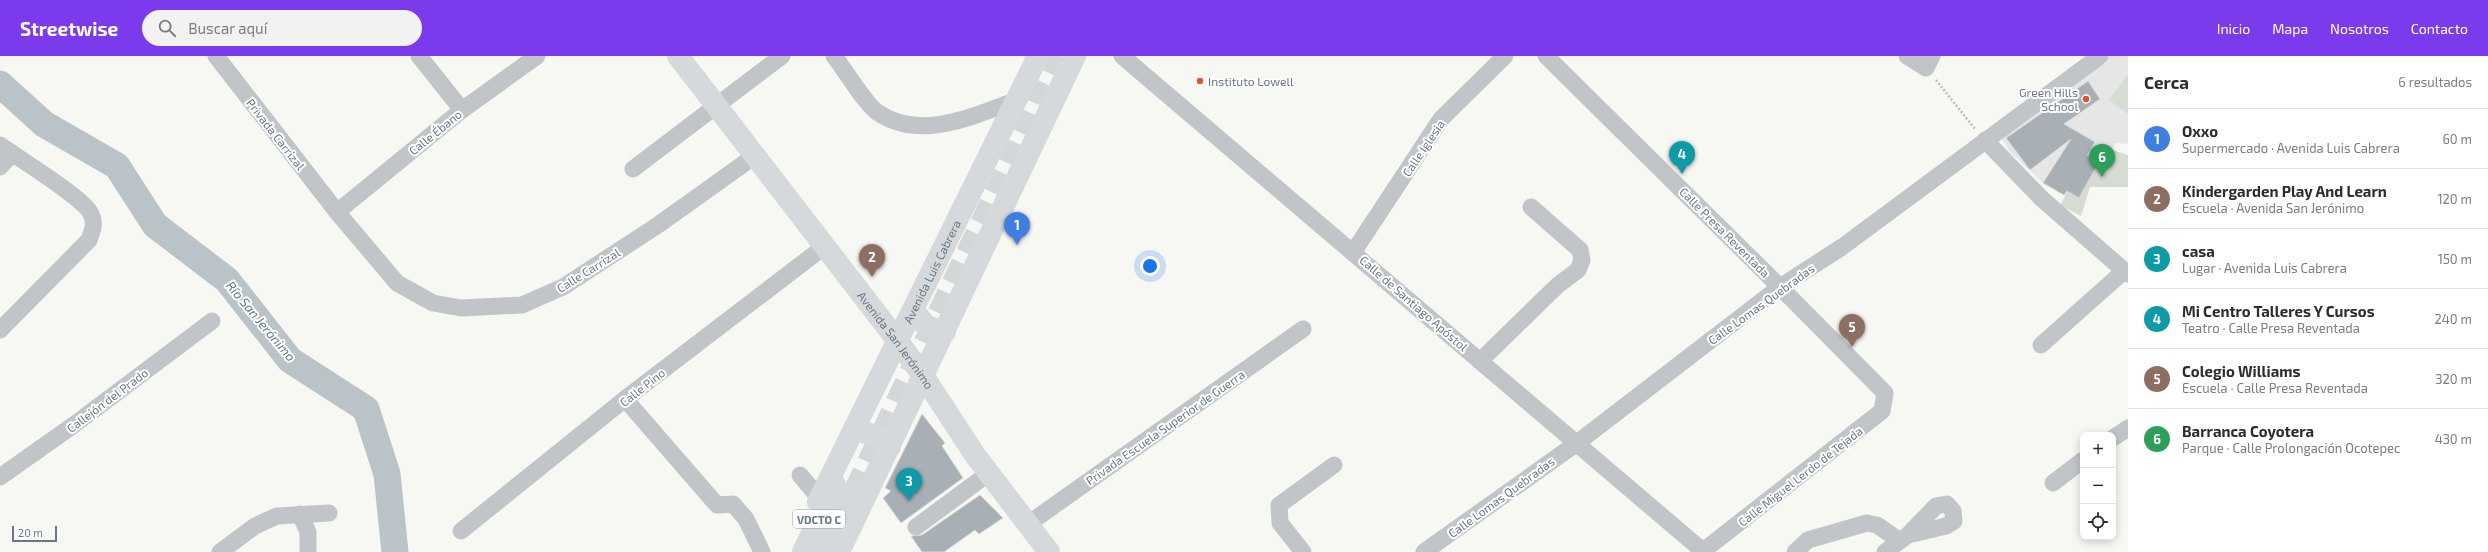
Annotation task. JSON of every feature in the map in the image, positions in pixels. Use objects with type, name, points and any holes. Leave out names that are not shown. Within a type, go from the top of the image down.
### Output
[{"type":"main road","name":"Avenida San Jerónimo","points":[[678,56],[756,155],[897,340],[989,473],[1050,552]]},
{"type":"main road","name":"Avenida Luis Cabrera","points":[[794,552],[836,492],[854,429],[1038,56]]},
{"type":"main road","points":[[839,552],[924,377],[1075,56]]},
{"type":"main road","points":[[913,310],[926,326],[945,332]]},
{"type":"main road","points":[[854,429],[873,434],[890,447]]},
{"type":"main road","name":"VDCTO C","points":[[803,552],[836,492]]},
{"type":"main road","name":"VDCTO C","points":[[825,552],[836,492]]},
{"type":"street","name":"Privada Carrizal","points":[[216,56],[337,212]]},
{"type":"street","points":[[419,56],[462,110]]},
{"type":"street","name":"Calle Ébano","points":[[337,212],[462,110],[537,56]]},
{"type":"street","points":[[633,169],[782,56]]},
{"type":"street","points":[[834,56],[876,112],[908,126],[953,123],[1017,100]]},
{"type":"street","name":"Calle de Santiago Apóstol","points":[[1122,56],[1354,251],[1704,552]]},
{"type":"street","name":"Calle Iglesia","points":[[1354,251],[1441,119],[1505,56]]},
{"type":"street","name":"Calle Presa Reventada","points":[[1546,56],[1885,393]]},
{"type":"street","points":[[1907,56],[1929,62]]},
{"type":"street","name":"Calle Lomas Quebradas","points":[[1424,552],[1577,443],[1780,287],[1842,247],[2100,56]]},
{"type":"street","points":[[1985,140],[2042,199],[2126,273],[2041,345]]},
{"type":"street","points":[[0,166],[6,149],[59,185],[91,212],[94,225],[89,240],[0,330]]},
{"type":"street","name":"Calle Carrizal","points":[[337,212],[397,283],[433,303],[461,308],[522,305],[563,287],[658,226],[756,155]]},
{"type":"street","points":[[1480,360],[1558,285],[1578,270],[1582,260],[1580,250],[1531,207]]},
{"type":"street","name":"Calle Pino","points":[[461,531],[626,399],[825,246]]},
{"type":"street","name":"Callejón del Prado","points":[[0,476],[81,419],[212,321]]},
{"type":"street","name":"Privada Escuela Superior de Guerra","points":[[1028,524],[1303,329]]},
{"type":"street","name":"Calle Miguel Lerdo de Tejada","points":[[1704,552],[1882,411],[1885,393]]},
{"type":"street","points":[[626,399],[717,505],[733,504],[746,519],[762,552]]},
{"type":"street","points":[[2116,436],[2128,428]]},
{"type":"street","points":[[2053,483],[2080,462]]},
{"type":"street","points":[[1303,552],[1280,523],[1279,505],[1334,465]]},
{"type":"street","points":[[916,527],[989,473]]},
{"type":"street","points":[[800,475],[836,492]]},
{"type":"street","points":[[220,552],[255,526],[278,516],[329,513]]},
{"type":"street","points":[[300,514],[308,532],[308,552]]},
{"type":"street","points":[[1795,552],[1808,540],[1867,523],[1877,525],[1904,538],[1885,552]]},
{"type":"path","points":[[1929,62],[1985,140]]},
{"type":"shaded area","name":"Green Hills School","points":[[2103,56],[2128,56],[2128,144],[2116,143],[2075,202],[2043,183],[2010,152],[1998,133]]},
{"type":"shaded area","points":[[2128,74],[2128,114],[2109,100]]},
{"type":"shaded area","points":[[2113,150],[2128,155],[2128,187],[2090,187],[2081,216],[2060,205],[2082,168]]},
{"type":"building","points":[[2088,81],[2100,99],[2064,124],[2095,142],[2087,155],[2099,162],[2079,198],[2067,191],[2064,195],[2043,183],[2071,139],[2030,170],[2006,138]]},
{"type":"building","points":[[922,414],[945,443],[942,446],[963,478],[901,523],[883,498],[891,491],[885,488]]},
{"type":"building","points":[[980,495],[1003,518],[979,534],[975,530],[944,552],[922,552],[911,536],[922,535]]},
{"type":"waterway","name":"Río San Jerónimo","points":[[0,84],[44,124],[117,166],[155,225],[227,280],[290,360],[366,409],[387,474],[395,552]]},
{"type":"tunnel","points":[[854,492],[1060,56]]},
{"type":"place","name":"Instituto Lowell","points":[[1200,81]]},
{"type":"place","name":"Green Hills School","points":[[2086,99]]},
{"type":"place","name":"Mi Centro Talleres Y Cursos","points":[[1682,174]]},
{"type":"place","name":"Barranca Coyotera","points":[[2102,177]]},
{"type":"place","name":"Oxxo","points":[[1017,245]]},
{"type":"place","name":"Kindergarden Play And Learn","points":[[872,277]]},
{"type":"place","name":"Colegio Williams","points":[[1852,347]]},
{"type":"place","name":"casa","points":[[909,501]]}]
